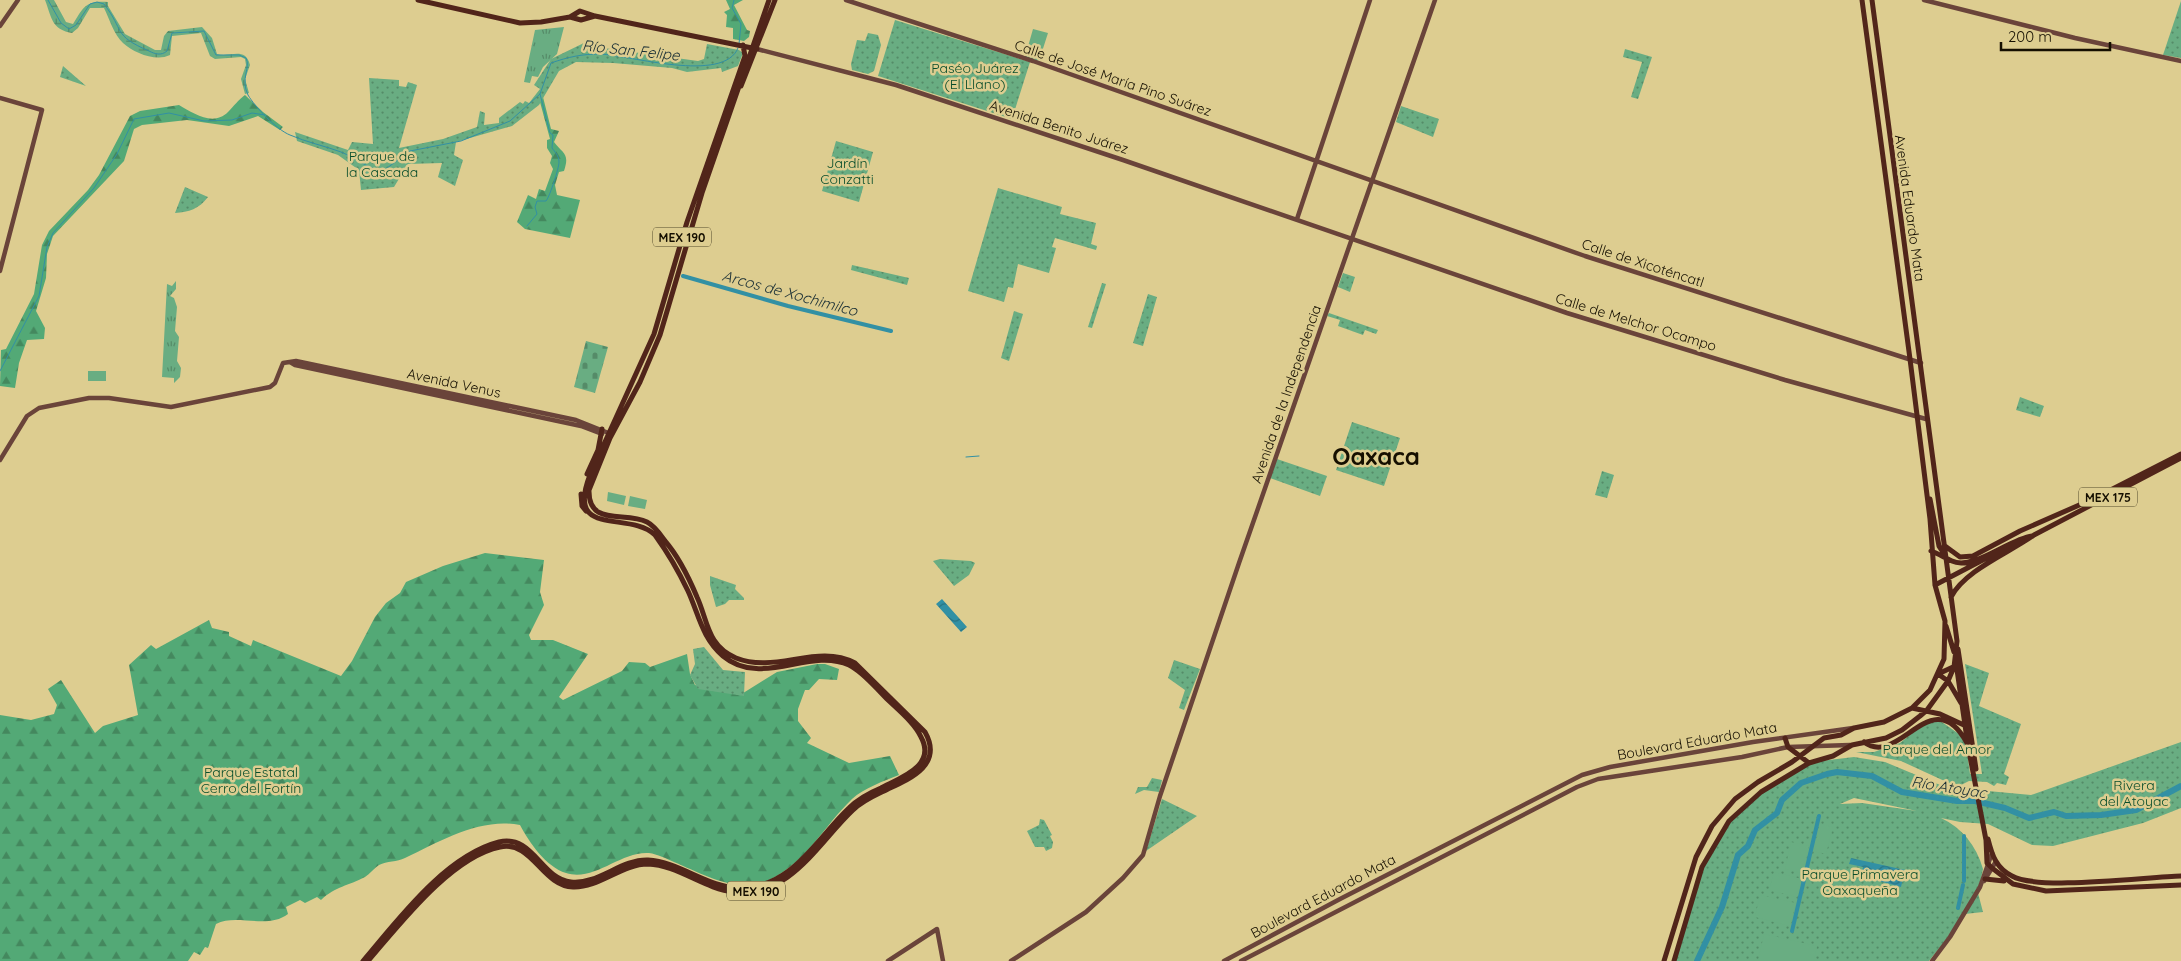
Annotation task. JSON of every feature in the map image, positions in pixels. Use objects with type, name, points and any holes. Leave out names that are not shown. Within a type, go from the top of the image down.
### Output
[{"type":"main road","points":[[0,26],[18,0]]},
{"type":"main road","points":[[418,0],[520,23],[541,22],[570,17],[580,11],[595,16],[754,48]]},
{"type":"main road","name":"MEX 190","points":[[754,48],[769,0]]},
{"type":"main road","name":"MEX 190","points":[[607,434],[640,382],[660,335],[702,193],[754,48],[775,0]]},
{"type":"main road","name":"Calle de José María Pino Suárez","points":[[846,0],[1033,61],[1371,182]]},
{"type":"main road","points":[[1297,219],[1370,0]]},
{"type":"main road","name":"Avenida de la Independencia","points":[[1011,961],[1083,915],[1124,878],[1143,855],[1160,796],[1435,0]]},
{"type":"main road","name":"Avenida Eduardo Mata","points":[[1862,0],[1918,417]]},
{"type":"main road","name":"Avenida Eduardo Mata","points":[[1872,0],[1926,419]]},
{"type":"main road","points":[[1924,0],[2181,61]]},
{"type":"main road","points":[[570,17],[581,20],[595,16]]},
{"type":"main road","points":[[729,102],[745,56],[743,45]]},
{"type":"main road","name":"Avenida Benito Juárez","points":[[754,48],[896,85],[1297,219],[1351,239]]},
{"type":"main road","points":[[1872,74],[1877,97],[1885,98]]},
{"type":"main road","name":"MEX 190","points":[[706,631],[696,594],[668,544],[653,526],[639,519],[596,512],[590,505],[589,490],[607,434],[654,334],[686,222],[729,102],[736,96]]},
{"type":"main road","points":[[0,98],[42,110],[0,271]]},
{"type":"main road","name":"Calle de Xicoténcatl","points":[[1371,182],[1692,292],[1920,363]]},
{"type":"main road","name":"Calle de Melchor Ocampo","points":[[1351,239],[1567,313],[1785,380],[1926,419]]},
{"type":"main road","name":"Avenida Venus","points":[[0,460],[27,416],[39,408],[89,398],[110,398],[175,407],[270,387],[275,383],[282,365],[288,362],[581,426],[607,434]]},
{"type":"main road","name":"Boulevard Eduardo Mata","points":[[1224,961],[1570,779],[1610,767],[1884,722],[1911,709],[1930,690],[1944,659],[1945,621],[1935,585],[1918,417]]},
{"type":"main road","name":"Boulevard Eduardo Mata","points":[[1241,961],[1576,786],[1598,779],[1742,757],[1788,747],[1852,745],[1894,734],[1927,710],[1948,681],[1954,667],[1957,641],[1926,419]]},
{"type":"main road","points":[[596,512],[588,512],[582,506],[581,493],[607,434]]},
{"type":"main road","name":"MEX 175","points":[[1935,585],[2011,546],[2038,525],[2181,454]]},
{"type":"main road","name":"MEX 175","points":[[1931,551],[1946,556],[1953,562],[1979,559],[2025,537],[2034,536],[2181,458]]},
{"type":"main road","points":[[1926,486],[1932,504],[1939,546],[1946,556]]},
{"type":"main road","name":"MEX 190","points":[[363,961],[432,884],[460,862],[498,843],[506,841],[523,845],[532,852],[549,872],[570,882],[586,881],[627,864],[647,860],[660,862],[719,884],[737,888],[755,887],[773,881],[795,867],[856,802],[912,773],[920,765],[924,750],[921,735],[854,668],[841,662],[827,660],[768,669],[724,657],[706,631],[689,593],[655,535],[649,529],[638,525],[607,522],[593,517],[588,512]]},
{"type":"main road","points":[[1944,546],[1960,557],[1974,556],[2020,531],[2038,525]]},
{"type":"main road","points":[[1950,597],[1956,586],[1977,570],[2034,536],[2050,531]]},
{"type":"main road","points":[[1945,621],[1955,654],[1968,746],[1975,771]]},
{"type":"main road","points":[[1957,641],[1975,771],[1987,840],[1987,863]]},
{"type":"main road","name":"MEX 190","points":[[368,961],[429,891],[450,874],[492,849],[509,846],[522,850],[547,875],[564,885],[572,887],[591,883],[632,867],[648,864],[659,866],[713,888],[735,892],[756,891],[776,884],[795,872],[858,806],[912,778],[924,766],[929,749],[925,732],[855,663],[826,655],[766,664],[747,664]]},
{"type":"main road","points":[[1938,674],[1954,667]]},
{"type":"main road","points":[[1938,674],[1948,681],[1963,709]]},
{"type":"main road","points":[[1911,709],[1927,710],[1951,718],[1966,726],[1971,733]]},
{"type":"main road","points":[[1911,709],[1918,717]]},
{"type":"main road","points":[[1864,742],[1872,747],[1887,746],[1897,742],[1928,720],[1936,719],[1950,725],[1964,738],[1968,746]]},
{"type":"main road","points":[[1664,961],[1696,857],[1712,826],[1735,799],[1792,762],[1824,738],[1841,735],[1854,728]]},
{"type":"main road","points":[[1785,738],[1788,747],[1809,763]]},
{"type":"main road","points":[[1666,955],[1674,959],[1702,867],[1717,838],[1742,808],[1761,792],[1798,769],[1809,763],[1833,756],[1852,745]]},
{"type":"main road","points":[[1792,762],[1797,763],[1798,769]]},
{"type":"main road","points":[[1987,840],[1994,866],[2013,884]]},
{"type":"main road","points":[[1980,887],[1992,853]]},
{"type":"main road","points":[[1987,863],[2010,876],[2032,882],[2181,876]]},
{"type":"main road","points":[[1932,961],[1950,937],[1994,866]]},
{"type":"main road","points":[[1986,879],[1993,878],[2046,891],[2181,885]]},
{"type":"main road","points":[[888,961],[937,929],[943,961]]},
{"type":"green space","points":[[45,0],[54,0],[66,22],[73,24],[79,14],[89,4],[108,2],[108,6],[125,34],[155,50],[161,50],[164,36],[168,31],[202,27],[212,38],[217,54],[241,54],[248,59],[250,65],[245,79],[249,93],[245,94],[241,79],[246,65],[245,59],[241,57],[215,59],[210,56],[201,33],[172,36],[170,55],[152,57],[133,50],[120,40],[104,8],[90,8],[78,28],[72,33],[56,26]]},
{"type":"green space","points":[[726,0],[743,0],[734,5],[747,30],[750,31],[749,37],[744,41],[733,39],[733,28],[726,27],[727,15],[724,12],[730,9]]},
{"type":"green space","points":[[2181,1],[2181,58],[2163,55]]},
{"type":"green space","name":"Paséo Juárez (El Llano)","points":[[895,20],[1030,62],[1012,119],[878,76]]},
{"type":"green space","points":[[564,27],[557,54],[543,67],[538,77],[532,76],[530,83],[524,82],[535,30]]},
{"type":"green space","points":[[1033,29],[1048,33],[1039,61],[1025,57]]},
{"type":"green space","points":[[868,33],[878,35],[881,45],[874,71],[868,74],[852,70],[851,64],[857,40],[865,41]]},
{"type":"green space","name":"Parque de la Cascada","points":[[588,41],[589,46],[698,61],[704,59],[707,44],[739,50],[743,53],[738,66],[722,72],[721,68],[687,72],[672,68],[576,62],[559,71],[539,105],[512,126],[456,142],[454,155],[463,160],[455,186],[438,177],[442,163],[408,164],[394,187],[361,190],[359,170],[338,155],[297,141],[295,132],[348,150],[352,142],[373,144],[369,78],[399,80],[399,86],[406,87],[408,82],[417,85],[399,148],[443,139],[477,127],[480,111],[485,113],[484,125],[499,123],[499,118],[520,102],[523,104],[525,101],[529,103],[540,89],[534,85],[551,59]]},
{"type":"green space","points":[[1625,49],[1652,57],[1638,99],[1631,97],[1642,62],[1623,57]]},
{"type":"green space","points":[[63,66],[86,86],[60,77]]},
{"type":"green space","points":[[245,95],[283,127],[280,130],[258,116],[229,126],[187,120],[142,125],[134,129],[124,161],[53,236],[47,254],[46,278],[36,311],[45,328],[44,339],[27,340],[19,363],[15,388],[0,386],[1,350],[6,349],[34,294],[42,245],[49,231],[88,190],[99,175],[130,116],[140,111],[179,105],[203,117],[216,118],[228,112]]},
{"type":"green space","points":[[543,97],[551,129],[559,131],[554,142],[566,157],[564,171],[559,172],[555,185],[557,195],[580,200],[570,238],[525,229],[517,222],[528,195],[536,199],[539,189],[545,191],[553,169],[550,163],[552,156],[547,148],[547,140],[550,139],[540,102]]},
{"type":"green space","points":[[1401,106],[1439,119],[1433,137],[1396,122]]},
{"type":"green space","name":"Jardín Conzatti","points":[[836,141],[873,152],[859,202],[822,191]]},
{"type":"green space","points":[[185,187],[208,197],[193,209],[175,213]]},
{"type":"green space","points":[[998,188],[1062,207],[1060,214],[1096,223],[1091,244],[1097,246],[1096,250],[1055,238],[1052,247],[1056,248],[1049,273],[1018,264],[1013,288],[1008,287],[1004,302],[968,291]]},
{"type":"green space","points":[[852,265],[909,278],[907,285],[851,270]]},
{"type":"green space","points":[[1343,273],[1355,277],[1350,292],[1338,287]]},
{"type":"green space","points":[[176,281],[176,289],[170,296],[174,298],[177,307],[175,331],[179,337],[177,361],[181,368],[180,377],[174,383],[174,378],[162,377],[167,284],[172,286]]},
{"type":"green space","points":[[1102,283],[1106,284],[1092,328],[1088,327]]},
{"type":"green space","points":[[1148,294],[1157,297],[1143,346],[1133,343]]},
{"type":"green space","points":[[1014,311],[1023,314],[1009,361],[1001,358]]},
{"type":"green space","points":[[1329,313],[1378,330],[1376,334],[1365,330],[1363,335],[1338,326],[1340,320],[1327,316]]},
{"type":"green space","points":[[586,341],[608,347],[595,393],[574,387]]},
{"type":"green space","points":[[88,371],[106,371],[106,381],[88,381]]},
{"type":"green space","points":[[2020,397],[2044,406],[2040,417],[2016,410]]},
{"type":"green space","points":[[1352,422],[1400,438],[1384,486],[1336,470]]},
{"type":"green space","points":[[1277,459],[1327,476],[1320,496],[1270,478]]},
{"type":"green space","points":[[1602,471],[1614,475],[1607,498],[1595,495]]},
{"type":"green space","points":[[608,492],[626,496],[624,505],[607,501]]},
{"type":"green space","points":[[630,496],[647,500],[645,509],[628,506]]},
{"type":"green space","name":"Parque Estatal Cerro del Fortín","points":[[485,553],[544,560],[540,592],[544,605],[529,635],[531,640],[553,640],[588,654],[559,697],[563,700],[622,671],[629,662],[645,663],[650,667],[687,654],[690,674],[695,685],[740,695],[777,672],[825,664],[839,669],[837,680],[819,679],[809,690],[805,690],[798,709],[798,721],[811,738],[807,743],[849,763],[890,756],[899,775],[862,791],[842,809],[795,863],[784,872],[759,883],[746,885],[722,881],[649,853],[628,857],[587,873],[577,875],[566,873],[545,860],[528,839],[520,825],[490,824],[461,832],[402,859],[379,865],[365,877],[337,889],[321,900],[317,897],[305,903],[300,900],[286,907],[288,914],[280,919],[271,921],[233,920],[216,924],[208,948],[205,947],[200,955],[194,952],[188,961],[0,961],[0,715],[31,720],[54,714],[57,705],[48,689],[61,680],[95,733],[103,726],[138,715],[129,665],[151,645],[156,649],[209,620],[212,628],[229,632],[229,636],[251,646],[253,640],[341,676],[352,661],[375,617],[386,603],[400,593],[406,582],[443,566]]},
{"type":"green space","points":[[940,559],[971,561],[975,563],[969,575],[954,586],[933,561]]},
{"type":"green space","points":[[710,576],[736,585],[735,589],[744,600],[729,600],[725,604],[716,607],[710,585]]},
{"type":"green space","points":[[704,647],[723,670],[745,672],[744,696],[698,689],[690,675],[695,664],[693,649]]},
{"type":"green space","points":[[1174,660],[1200,669],[1184,710],[1179,708],[1185,690],[1168,678]]},
{"type":"green space","name":"Parque del Amor","points":[[1965,664],[1989,673],[1979,706],[2021,724],[2004,774],[2009,777],[2006,785],[1997,783],[1994,786],[1987,782],[1969,781],[1961,785],[1951,784],[1901,761],[1856,752],[1874,752],[1900,743],[1922,725],[1939,720],[1959,734],[1966,744],[1970,774],[1982,774]]},
{"type":"green space","points":[[2181,742],[2181,808],[2143,823],[2053,846],[2032,845],[1988,824],[1960,822],[1941,818],[1962,832],[1967,838],[1976,852],[1983,869],[1975,894],[1962,918],[1929,961],[1674,961],[1702,867],[1717,838],[1740,810],[1761,792],[1812,762],[1854,757],[1885,762],[1945,787],[2031,795]],"holes":[[[1854,798],[1917,811],[1862,803],[1840,804]]]},
{"type":"green space","points":[[1152,778],[1162,780],[1159,792],[1144,790],[1135,794],[1138,787],[1147,787]]},
{"type":"green space","points":[[1162,799],[1197,816],[1146,851]]},
{"type":"green space","points":[[1040,819],[1044,820],[1052,835],[1050,836],[1053,842],[1052,848],[1046,851],[1044,847],[1035,847],[1027,831],[1039,825]]},
{"type":"green space","points":[[1820,824],[1833,827],[1826,854],[1814,851]]},
{"type":"green space","points":[[1791,842],[1809,846],[1803,873],[1785,869]]},
{"type":"green space","points":[[1774,872],[1802,879],[1797,897],[1769,890]]},
{"type":"green space","points":[[1978,893],[1983,912],[1965,914]]},
{"type":"green space","points":[[1760,895],[1796,903],[1790,926],[1755,917]]},
{"type":"green space","points":[[1764,934],[1817,946],[1814,961],[1758,961]]},
{"type":"water","points":[[942,599],[967,627],[961,632],[936,604]]},
{"type":"water","points":[[1851,858],[1905,870],[1901,887],[1861,876],[1863,867],[1849,864]]},
{"type":"waterway","name":"Río San Felipe","points":[[48,0],[61,23],[69,29],[76,25],[90,4],[97,2],[104,4],[120,32],[129,41],[156,54],[162,54],[167,51],[172,33],[204,31],[216,55],[239,55],[246,58],[245,84],[248,95],[261,112],[279,128],[302,140],[341,152],[372,168],[383,171],[410,151],[461,141],[510,121],[540,94],[551,63],[575,56],[600,54],[675,65],[696,66],[715,64],[729,59],[738,48]]},
{"type":"waterway","name":"Río San Felipe","points":[[734,0],[732,8],[741,24],[739,44]]},
{"type":"waterway","points":[[527,226],[537,214],[535,207],[537,201],[546,201],[548,198],[559,162],[558,156],[552,148],[553,135],[550,133],[540,94]]},
{"type":"waterway","points":[[0,371],[39,296],[47,247],[53,233],[94,188],[117,154],[134,119],[169,113],[204,121],[232,120],[252,113],[265,115]]},
{"type":"waterway","name":"Arcos de Xochimilco","points":[[683,276],[788,306],[891,331]]},
{"type":"waterway","points":[[966,457],[979,456]]},
{"type":"waterway","name":"Río Atoyac","points":[[1697,961],[1722,907],[1738,855],[1748,846],[1755,830],[1777,813],[1782,800],[1801,783],[1837,772],[1872,776],[1902,792],[1957,801],[1975,801],[2005,808],[2029,818],[2054,812],[2066,816],[2101,815],[2136,810],[2181,786]]},
{"type":"waterway","points":[[1792,931],[1819,816]]},
{"type":"waterway","points":[[1964,836],[1964,881]]},
{"type":"waterway","points":[[1958,908],[1963,885]]},
{"type":"district","name":"Oaxaca","points":[[1376,456]]},
{"type":"park label","name":"Rivera del Atoyac","points":[[2134,794]]},
{"type":"park label","name":"Parque Primavera Oaxaqueña","points":[[1860,882]]}]
